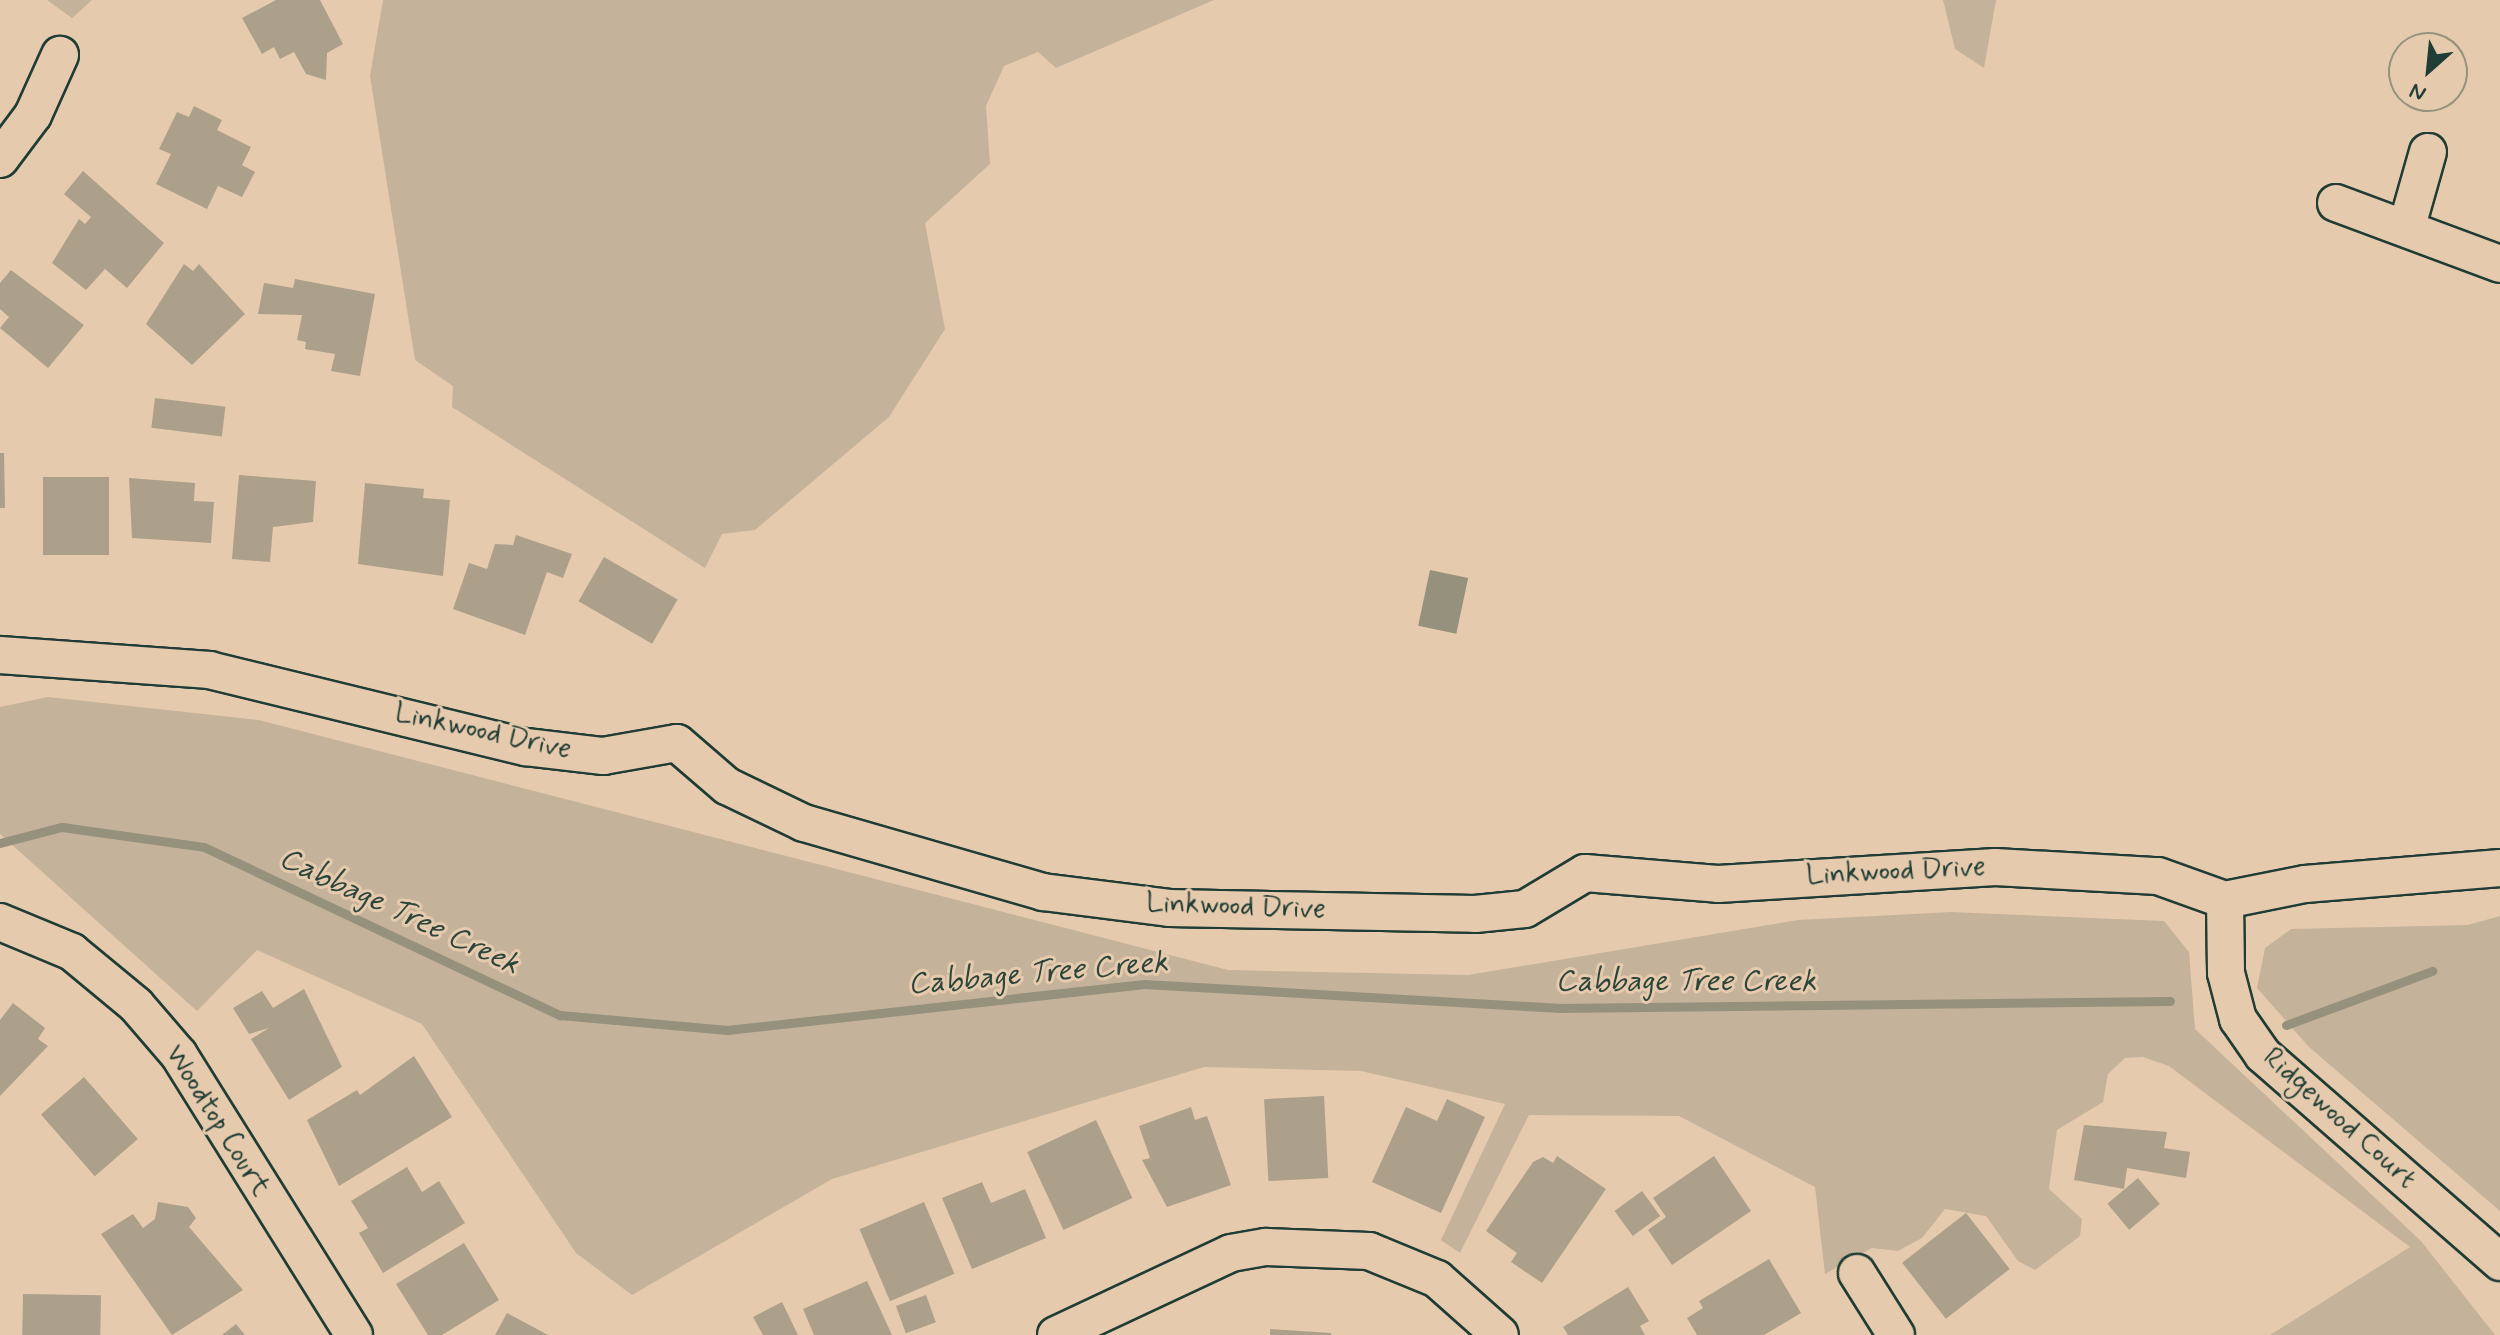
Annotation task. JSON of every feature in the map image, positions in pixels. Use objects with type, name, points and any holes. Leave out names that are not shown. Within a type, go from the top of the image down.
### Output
[{"type":"street","points":[[0,159],[33,115],[60,55]]},
{"type":"street","points":[[2407,226],[2428,152]]},
{"type":"street","points":[[2336,203],[2407,226],[2500,264]]},
{"type":"street","name":"Linkwood Drive","points":[[0,655],[209,670],[526,747],[603,756],[677,743],[727,786],[804,823],[1043,892],[1169,908],[1475,914],[1525,909],[1585,873],[1718,884],[1995,867],[2158,876],[2225,900]]},
{"type":"street","points":[[2225,900],[2305,884],[2500,868]]},
{"type":"street","name":"Ridgewood Court","points":[[2225,900],[2226,973],[2238,1019],[2263,1055],[2500,1262]]},
{"type":"street","name":"Woodtop Court","points":[[0,922],[72,952],[136,1005],[179,1055],[354,1335]]},
{"type":"street","points":[[1056,1335],[1231,1253],[1266,1247],[1369,1251],[1437,1279],[1500,1335]]},
{"type":"street","points":[[1857,1273],[1891,1333]]},
{"type":"shaded area","points":[[47,0],[92,0],[72,18]]},
{"type":"shaded area","points":[[383,0],[1214,0],[1056,68],[1038,52],[1004,66],[986,106],[990,164],[925,223],[945,329],[889,417],[755,530],[722,534],[705,568],[452,407],[453,386],[415,360],[370,76]]},
{"type":"shaded area","points":[[1943,0],[1996,0],[1984,68],[1955,49]]},
{"type":"shaded area","points":[[1430,570],[1468,578],[1456,634],[1418,626]]},
{"type":"shaded area","points":[[48,697],[259,720],[1228,970],[1468,975],[1798,920],[1951,912],[2164,921],[2189,952],[2195,1029],[2421,1241],[2495,1335],[2270,1335],[2410,1247],[2169,1066],[2143,1057],[2125,1058],[2108,1074],[2103,1102],[2057,1130],[2049,1189],[2082,1219],[2080,1236],[2035,1270],[2018,1261],[1986,1216],[1945,1209],[1922,1238],[1898,1251],[1872,1248],[1825,1274],[1815,1187],[1679,1116],[1529,1115],[1460,1253],[1441,1240],[1505,1104],[1361,1071],[1204,1067],[832,1179],[632,1295],[576,1253],[422,1024],[257,950],[197,1011],[0,834],[0,707]]},
{"type":"shaded area","points":[[2500,916],[2500,1211],[2309,1047],[2257,988],[2265,948],[2291,929],[2468,925]]},
{"type":"building","points":[[276,0],[320,0],[343,44],[327,53],[326,80],[306,74],[294,52],[280,59],[274,47],[262,54],[242,18]]},
{"type":"building","points":[[194,106],[222,120],[217,130],[251,147],[242,165],[255,172],[242,197],[218,186],[207,209],[156,184],[171,154],[159,149],[177,112],[189,117]]},
{"type":"building","points":[[83,171],[164,243],[127,288],[105,269],[86,290],[52,263],[79,219],[85,224],[91,217],[64,194]]},
{"type":"building","points":[[184,264],[193,271],[199,264],[245,314],[192,365],[146,324]]},
{"type":"building","points":[[11,270],[84,325],[48,368],[0,328],[9,317],[0,309],[0,283]]},
{"type":"building","points":[[295,279],[375,294],[360,376],[331,371],[335,354],[305,349],[306,342],[297,340],[302,315],[258,314],[264,283],[293,288]]},
{"type":"building","points":[[155,398],[225,407],[222,436],[151,428]]},
{"type":"building","points":[[0,453],[4,453],[5,508],[0,508]]},
{"type":"building","points":[[239,475],[316,481],[313,522],[273,527],[270,562],[232,559]]},
{"type":"building","points":[[43,477],[109,477],[109,555],[43,555]]},
{"type":"building","points":[[129,478],[195,483],[194,501],[214,502],[211,543],[132,538]]},
{"type":"building","points":[[365,483],[424,489],[423,498],[450,500],[443,576],[358,564]]},
{"type":"building","points":[[516,535],[572,554],[563,578],[547,572],[525,635],[453,609],[469,563],[487,569],[495,544],[513,545]]},
{"type":"building","points":[[604,557],[678,600],[652,644],[578,601]]},
{"type":"building","points":[[304,989],[342,1067],[289,1100],[251,1039],[269,1028],[249,1034],[233,1008],[262,991],[273,1008]]},
{"type":"building","points":[[13,1003],[45,1028],[38,1039],[48,1046],[0,1096],[0,1020]]},
{"type":"building","points":[[414,1056],[452,1117],[339,1186],[307,1120],[357,1090],[360,1095]]},
{"type":"building","points":[[84,1077],[138,1139],[95,1176],[41,1114]]},
{"type":"building","points":[[1324,1096],[1328,1178],[1268,1181],[1264,1099]]},
{"type":"building","points":[[1447,1099],[1485,1117],[1441,1213],[1372,1182],[1406,1107],[1437,1121]]},
{"type":"building","points":[[1191,1107],[1195,1120],[1207,1116],[1231,1185],[1167,1207],[1142,1160],[1150,1158],[1139,1126]]},
{"type":"building","points":[[1096,1120],[1132,1198],[1063,1230],[1027,1152]]},
{"type":"building","points":[[2084,1125],[2167,1132],[2164,1148],[2190,1152],[2186,1178],[2127,1168],[2124,1189],[2074,1180]]},
{"type":"building","points":[[1557,1156],[1606,1189],[1542,1283],[1511,1262],[1517,1253],[1486,1231],[1533,1162],[1543,1157],[1553,1163]]},
{"type":"building","points":[[1714,1156],[1751,1211],[1672,1265],[1648,1230],[1666,1217],[1653,1198]]},
{"type":"building","points":[[407,1167],[422,1192],[439,1181],[465,1223],[383,1273],[359,1233],[368,1228],[351,1201]]},
{"type":"building","points":[[2138,1178],[2160,1204],[2129,1230],[2107,1204]]},
{"type":"building","points":[[982,1182],[991,1203],[1025,1189],[1046,1238],[972,1269],[942,1198]]},
{"type":"building","points":[[1642,1191],[1660,1216],[1633,1236],[1614,1211]]},
{"type":"building","points":[[158,1202],[188,1207],[196,1218],[189,1227],[243,1290],[172,1335],[101,1234],[133,1214],[143,1228],[155,1219]]},
{"type":"building","points":[[924,1202],[954,1274],[890,1301],[860,1229]]},
{"type":"building","points":[[1966,1213],[2010,1269],[1946,1319],[1902,1263]]},
{"type":"building","points":[[464,1243],[499,1300],[442,1335],[428,1335],[396,1284]]},
{"type":"building","points":[[1769,1259],[1801,1313],[1764,1335],[1697,1335],[1687,1318],[1703,1308],[1699,1301]]},
{"type":"building","points":[[867,1281],[892,1335],[814,1335],[803,1309]]},
{"type":"building","points":[[1628,1287],[1649,1321],[1640,1326],[1645,1335],[1568,1335],[1563,1327]]},
{"type":"building","points":[[23,1294],[101,1295],[100,1335],[22,1335]]},
{"type":"building","points":[[926,1295],[936,1322],[906,1333],[896,1306]]},
{"type":"building","points":[[782,1302],[798,1335],[763,1335],[753,1317]]},
{"type":"building","points":[[507,1313],[548,1335],[495,1335]]},
{"type":"building","points":[[236,1324],[245,1335],[222,1335]]},
{"type":"building","points":[[1270,1329],[1331,1333],[1331,1335],[1270,1335]]},
{"type":"waterway","name":"Cabbage Tree Creek","points":[[0,843],[62,827],[204,847],[560,1015],[727,1030],[1144,984],[1557,1008],[2170,1001]]},
{"type":"waterway","name":"Cabbage Tree Creek","points":[[2286,1025],[2432,971]]}]
